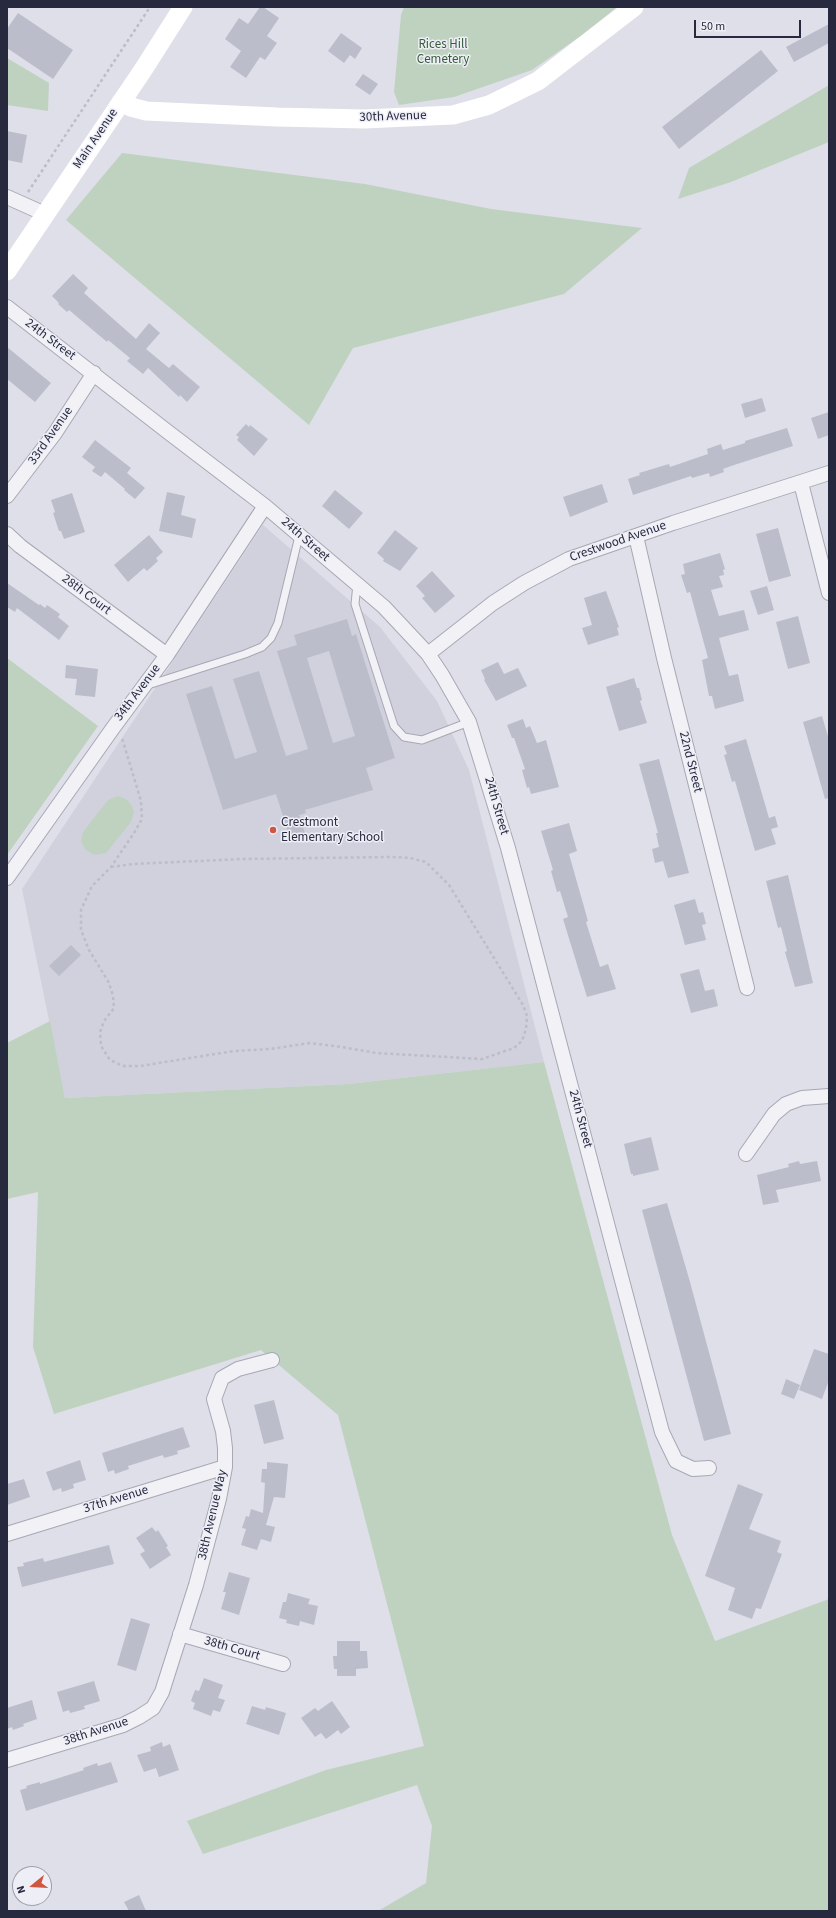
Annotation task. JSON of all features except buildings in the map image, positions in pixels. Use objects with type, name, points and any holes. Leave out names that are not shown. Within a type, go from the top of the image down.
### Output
[{"type":"street","name":"Main Avenue","points":[[7,271],[184,7]]},
{"type":"street","name":"30th Avenue","points":[[121,102],[146,111],[269,117],[364,118],[453,115],[489,105],[538,80],[634,7]]},
{"type":"street","points":[[7,197],[45,214]]},
{"type":"street","name":"24th Street","points":[[7,307],[265,506],[384,607],[428,654],[469,722],[508,848],[662,1432],[676,1461],[693,1469],[709,1468]]},
{"type":"street","name":"33rd Avenue","points":[[7,496],[55,433],[94,373]]},
{"type":"street","name":"Crestwood Avenue","points":[[428,654],[493,603],[524,583],[569,559],[829,474]]},
{"type":"street","points":[[801,483],[829,593]]},
{"type":"street","name":"34th Avenue","points":[[7,878],[117,722],[167,655],[265,506]]},
{"type":"street","name":"28th Court","points":[[7,534],[27,551],[167,655]]},
{"type":"street","name":"22nd Street","points":[[636,536],[664,658],[747,988]]},
{"type":"street","points":[[746,1154],[774,1114],[786,1104],[802,1098],[829,1096]]},
{"type":"street","name":"38th Avenue Way","points":[[180,1634],[210,1534],[225,1467],[223,1431],[214,1399],[222,1378],[238,1369],[272,1360]]},
{"type":"street","name":"37th Avenue","points":[[7,1534],[225,1467]]},
{"type":"street","name":"38th Court","points":[[180,1634],[283,1664]]},
{"type":"street","name":"38th Avenue","points":[[7,1760],[123,1725],[153,1708],[162,1692],[180,1634]]},
{"type":"lane","points":[[144,686],[245,654],[262,647],[272,638],[278,623],[299,536]]},
{"type":"lane","points":[[357,584],[355,604],[394,726],[404,737],[422,740],[469,722]]},
{"type":"path","points":[[20,203],[150,7]]},
{"type":"path","points":[[111,867],[133,864],[242,859],[392,857],[410,858],[426,862],[449,886],[523,1005],[527,1016],[526,1029],[522,1041],[514,1048],[482,1059],[376,1053],[342,1046],[310,1043],[270,1049],[234,1051],[140,1066],[123,1066],[110,1060],[101,1046],[100,1032],[104,1021],[114,1008],[113,996],[109,983],[89,950],[81,930],[81,910],[92,886],[111,867],[142,819],[141,801],[117,722]]},
{"type":"shaded area","name":"Crestmont Elementary School","points":[[263,525],[380,627],[437,701],[469,770],[544,1062],[348,1084],[65,1098],[22,889]]},
{"type":"green space","name":"Rices Hill Cemetery","points":[[404,7],[617,7],[582,35],[532,70],[454,97],[399,105],[394,92],[401,15]]},
{"type":"green space","points":[[7,58],[49,83],[48,111],[7,105]]},
{"type":"green space","points":[[829,85],[829,142],[731,182],[678,199],[689,168]]},
{"type":"green space","points":[[122,153],[365,184],[491,209],[642,228],[564,294],[353,348],[309,425],[66,220]]},
{"type":"green space","points":[[7,658],[98,726],[7,855]]},
{"type":"green space","points":[[118,796],[126,799],[132,806],[134,813],[131,822],[106,853],[94,855],[85,849],[81,841],[83,832],[108,800]]},
{"type":"green space","points":[[50,1021],[65,1098],[348,1084],[544,1062],[672,1535],[715,1641],[829,1599],[829,1911],[378,1911],[426,1883],[432,1826],[417,1785],[203,1854],[187,1821],[326,1770],[424,1746],[338,1415],[261,1350],[54,1414],[33,1347],[38,1192],[7,1199],[7,1043]]},
{"type":"place","name":"Crestmont Elementary School","points":[[273,830]]}]
